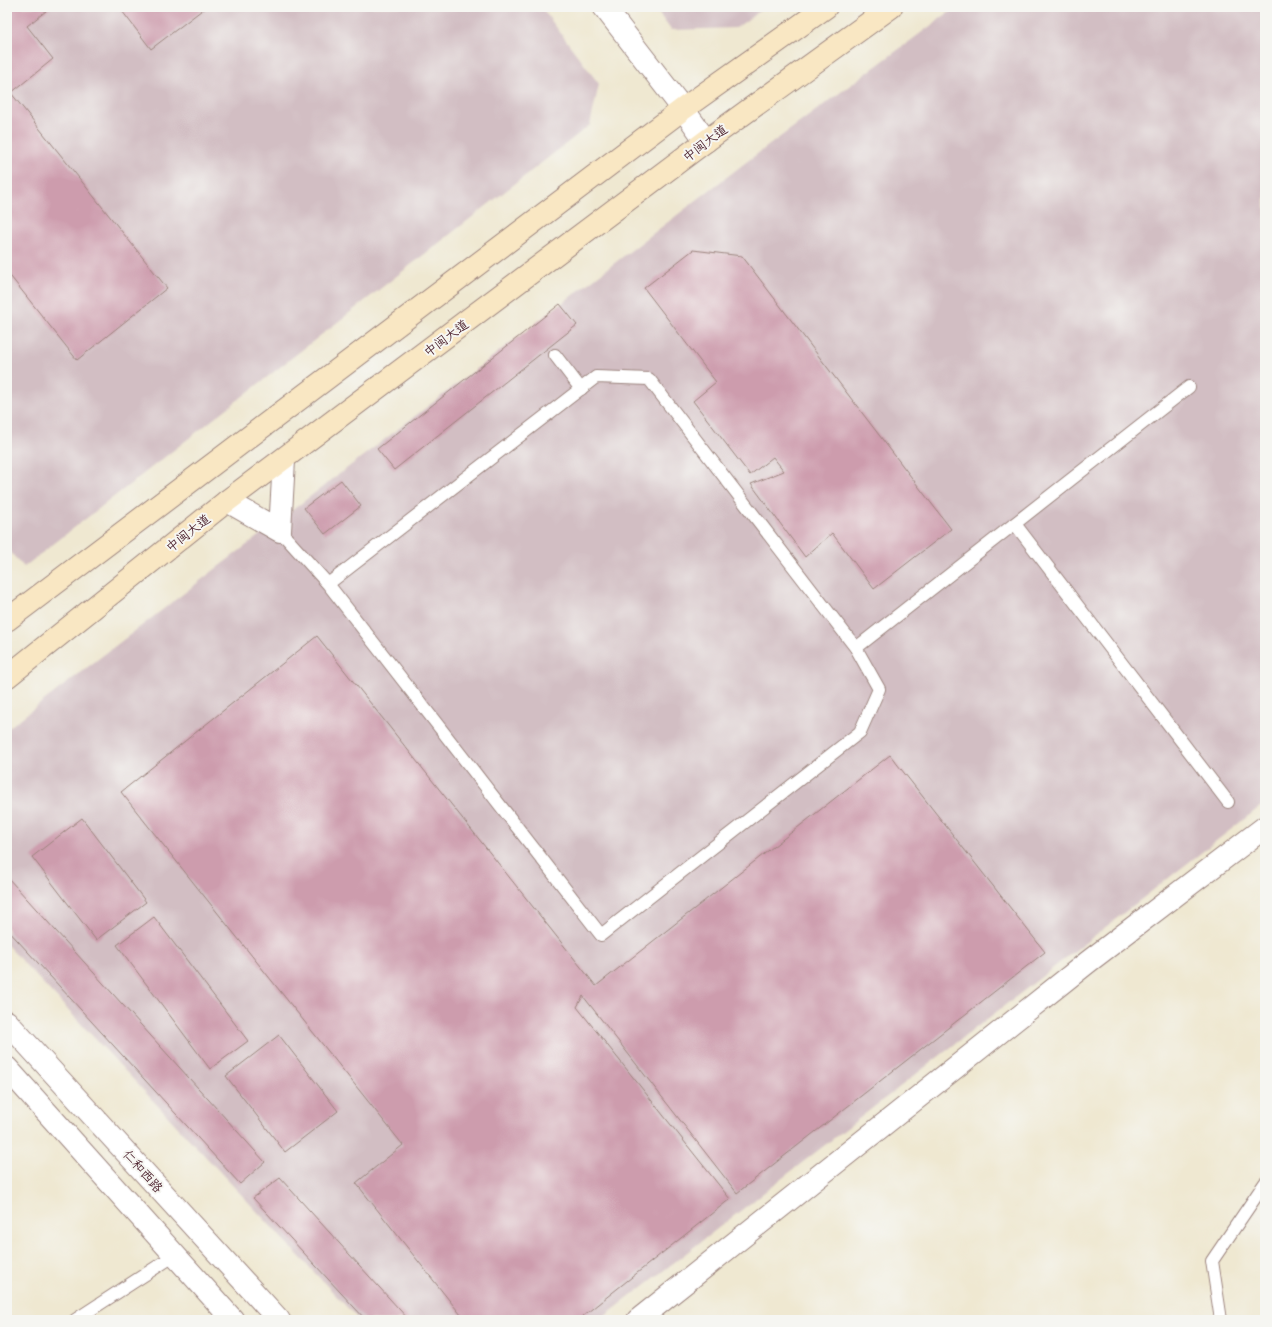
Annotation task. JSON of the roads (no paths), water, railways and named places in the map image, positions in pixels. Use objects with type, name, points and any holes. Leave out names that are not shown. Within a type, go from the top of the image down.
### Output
[{"type":"main road","points":[[7,620],[683,109],[826,7]]},
{"type":"main road","name":"中闽大道","points":[[7,676],[227,502],[706,141],[891,7]]},
{"type":"street","points":[[604,7],[706,141]]},
{"type":"street","points":[[227,502],[280,531],[284,460]]},
{"type":"street","points":[[638,1320],[1088,962],[1265,827]]},
{"type":"street","name":"仁和西路","points":[[7,1022],[279,1320]]},
{"type":"street","points":[[7,1068],[233,1320]]},
{"type":"lane","points":[[555,355],[581,389]]},
{"type":"lane","points":[[280,531],[328,584],[601,935],[860,732],[879,689],[856,648],[649,379],[596,377],[328,584]]},
{"type":"lane","points":[[856,648],[1189,387]]},
{"type":"lane","points":[[1015,524],[1228,802]]},
{"type":"lane","points":[[1221,1320],[1212,1261],[1265,1183]]},
{"type":"lane","points":[[75,1320],[175,1255]]}]
